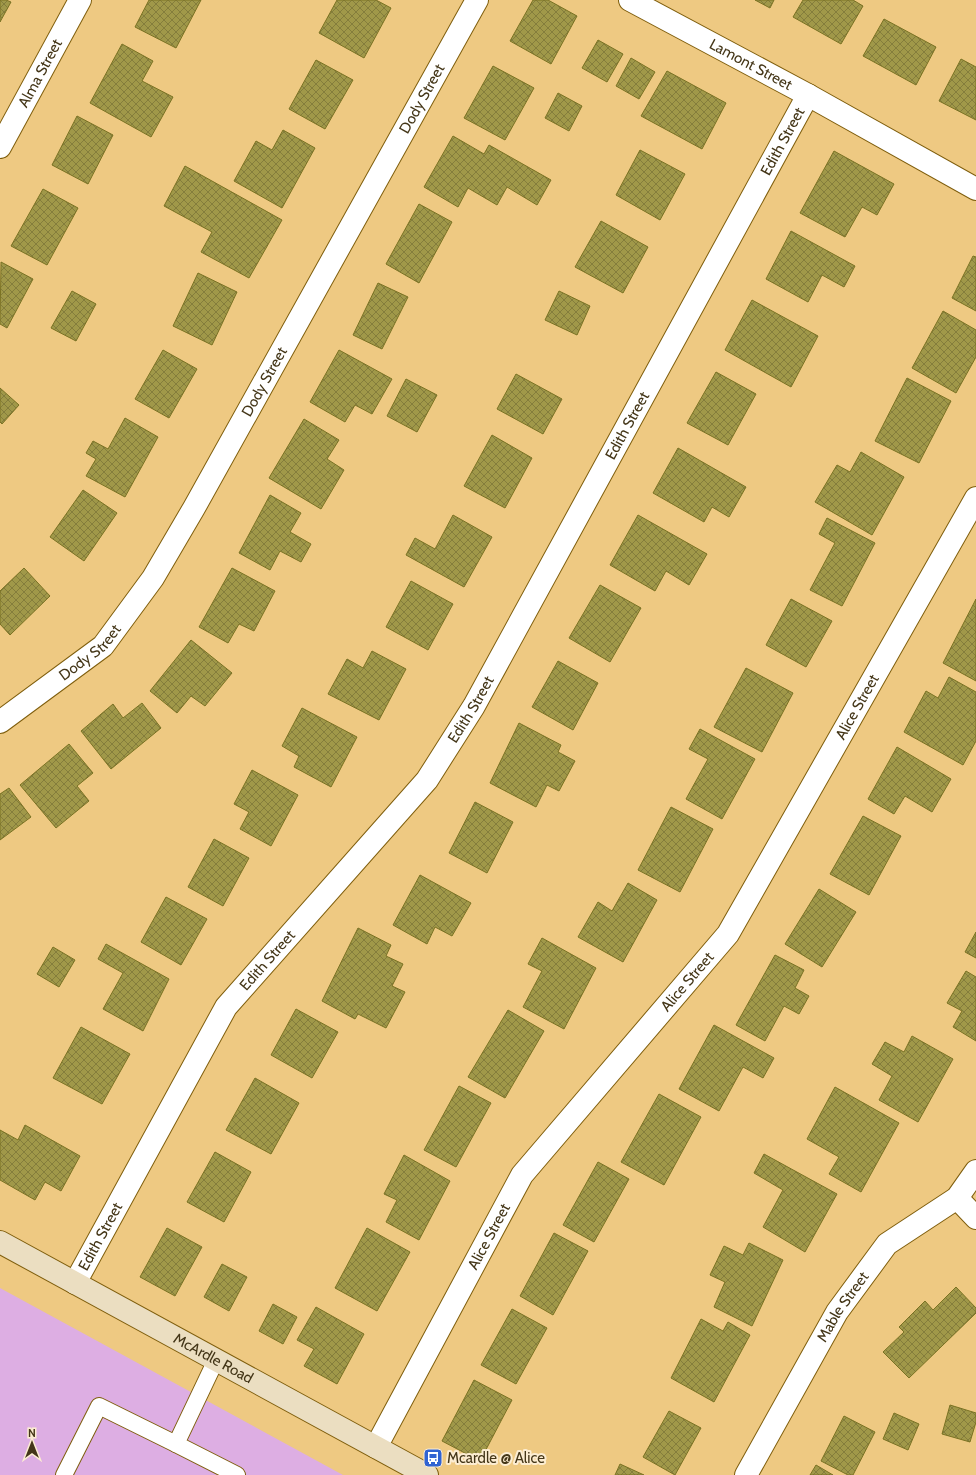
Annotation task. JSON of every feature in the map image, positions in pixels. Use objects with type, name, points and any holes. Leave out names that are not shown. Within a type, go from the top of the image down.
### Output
[{"type":"main road","name":"McArdle Road","points":[[0,1242],[426,1475]]},
{"type":"street","name":"Alma Street","points":[[0,146],[80,0]]},
{"type":"street","name":"Dody Street","points":[[0,722],[103,646],[153,578],[194,508],[477,0]]},
{"type":"street","name":"Lamont Street","points":[[630,0],[808,95],[976,189]]},
{"type":"street","name":"Edith Street","points":[[75,1283],[226,1007],[427,780],[474,706],[808,95]]},
{"type":"street","name":"Alice Street","points":[[376,1447],[522,1175],[728,934],[976,498]]},
{"type":"street","name":"Mable Street","points":[[746,1475],[837,1312],[887,1244],[957,1198],[976,1171]]},
{"type":"street","points":[[957,1198],[976,1218]]},
{"type":"lane","points":[[176,1444],[216,1360]]},
{"type":"lane","points":[[64,1475],[99,1406],[237,1475]]},
{"type":"shaded area","points":[[0,1288],[343,1475],[0,1475]]},
{"type":"building","points":[[0,0],[11,2],[0,22]]},
{"type":"building","points":[[149,0],[201,0],[176,48],[135,27]]},
{"type":"building","points":[[337,0],[376,0],[391,8],[364,58],[319,33]]},
{"type":"building","points":[[533,0],[548,0],[577,16],[551,64],[510,41]]},
{"type":"building","points":[[755,0],[774,0],[770,8]]},
{"type":"building","points":[[803,0],[853,0],[863,6],[841,44],[793,17]]},
{"type":"building","points":[[884,19],[936,47],[916,85],[863,56]]},
{"type":"building","points":[[598,40],[623,54],[607,82],[582,68]]},
{"type":"building","points":[[122,44],[153,61],[142,81],[173,97],[151,137],[90,103]]},
{"type":"building","points":[[631,58],[655,72],[639,99],[616,86]]},
{"type":"building","points":[[961,59],[976,67],[976,120],[939,101]]},
{"type":"building","points":[[316,60],[353,80],[325,129],[289,109]]},
{"type":"building","points":[[493,66],[534,88],[505,140],[464,118]]},
{"type":"building","points":[[667,71],[726,103],[702,149],[641,116]]},
{"type":"building","points":[[558,93],[582,106],[569,131],[545,118]]},
{"type":"building","points":[[77,116],[113,135],[88,184],[52,165]]},
{"type":"building","points":[[283,130],[315,148],[282,208],[234,181],[256,141],[272,150]]},
{"type":"building","points":[[453,136],[484,154],[489,145],[551,180],[537,205],[507,187],[497,205],[468,188],[458,207],[424,187]]},
{"type":"building","points":[[640,150],[685,174],[660,220],[616,195]]},
{"type":"building","points":[[834,151],[894,184],[877,215],[862,207],[845,237],[800,213]]},
{"type":"building","points":[[185,166],[282,220],[249,278],[201,252],[212,232],[164,206]]},
{"type":"building","points":[[43,189],[78,208],[47,265],[11,246]]},
{"type":"building","points":[[419,204],[452,222],[419,283],[386,264]]},
{"type":"building","points":[[601,221],[648,247],[623,293],[575,267]]},
{"type":"building","points":[[791,231],[855,266],[844,287],[822,275],[808,302],[766,279]]},
{"type":"building","points":[[973,256],[976,257],[976,311],[952,298]]},
{"type":"building","points":[[1,262],[33,279],[7,328],[0,324]]},
{"type":"building","points":[[198,273],[237,292],[212,345],[173,326]]},
{"type":"building","points":[[378,283],[408,297],[382,349],[353,335]]},
{"type":"building","points":[[72,291],[96,304],[76,341],[51,328]]},
{"type":"building","points":[[559,291],[590,306],[577,335],[545,320]]},
{"type":"building","points":[[752,300],[818,336],[791,387],[725,350]]},
{"type":"building","points":[[943,311],[976,330],[976,357],[956,393],[912,368]]},
{"type":"building","points":[[163,350],[197,369],[169,418],[135,399]]},
{"type":"building","points":[[339,350],[392,379],[372,414],[355,405],[345,422],[310,402]]},
{"type":"building","points":[[716,372],[756,394],[728,445],[687,423]]},
{"type":"building","points":[[516,374],[562,399],[543,434],[497,409]]},
{"type":"building","points":[[907,378],[951,401],[919,463],[875,441]]},
{"type":"building","points":[[406,379],[437,395],[417,432],[387,416]]},
{"type":"building","points":[[0,388],[19,405],[2,424],[0,422]]},
{"type":"building","points":[[125,418],[158,437],[125,497],[86,476],[96,459],[86,453],[93,441],[108,449]]},
{"type":"building","points":[[304,419],[339,440],[327,459],[344,470],[321,509],[269,478]]},
{"type":"building","points":[[492,435],[532,458],[505,508],[464,486]]},
{"type":"building","points":[[678,448],[746,487],[729,517],[712,507],[704,522],[653,493]]},
{"type":"building","points":[[861,452],[904,477],[872,535],[815,502],[837,465],[850,472]]},
{"type":"building","points":[[83,490],[117,513],[84,561],[50,537]]},
{"type":"building","points":[[270,495],[301,513],[290,532],[311,544],[301,562],[280,551],[270,570],[239,553]]},
{"type":"building","points":[[453,515],[492,537],[464,587],[406,555],[415,538],[435,549]]},
{"type":"building","points":[[638,515],[707,554],[689,585],[666,571],[655,591],[610,565]]},
{"type":"building","points":[[827,518],[875,543],[842,606],[810,590],[835,543],[819,534]]},
{"type":"building","points":[[24,568],[50,596],[10,635],[0,624],[0,591]]},
{"type":"building","points":[[232,568],[275,591],[254,631],[239,624],[228,643],[199,627]]},
{"type":"building","points":[[411,581],[453,604],[428,650],[386,627]]},
{"type":"building","points":[[600,585],[641,608],[610,662],[569,638]]},
{"type":"building","points":[[791,599],[832,621],[806,667],[766,645]]},
{"type":"building","points":[[976,599],[976,681],[943,663]]},
{"type":"building","points":[[191,640],[232,673],[205,706],[191,696],[177,713],[150,691]]},
{"type":"building","points":[[372,651],[406,669],[379,720],[328,694],[347,659],[363,668]]},
{"type":"building","points":[[558,661],[598,683],[573,730],[532,707]]},
{"type":"building","points":[[746,668],[793,693],[762,752],[714,727]]},
{"type":"building","points":[[949,677],[976,692],[976,741],[963,765],[904,732],[926,691],[938,698]]},
{"type":"building","points":[[142,703],[161,728],[111,769],[81,731],[113,704],[123,718]]},
{"type":"building","points":[[302,708],[357,737],[331,787],[294,767],[299,756],[282,746]]},
{"type":"building","points":[[519,723],[561,745],[558,752],[575,761],[559,791],[547,785],[536,807],[490,783]]},
{"type":"building","points":[[700,729],[755,759],[722,819],[686,799],[708,759],[689,749]]},
{"type":"building","points":[[69,744],[93,773],[77,786],[89,801],[56,828],[20,785]]},
{"type":"building","points":[[897,747],[951,779],[932,812],[905,796],[894,814],[868,799]]},
{"type":"building","points":[[252,770],[298,795],[271,846],[240,829],[249,812],[234,804]]},
{"type":"building","points":[[9,788],[31,817],[0,840],[0,794]]},
{"type":"building","points":[[475,802],[513,822],[487,873],[449,853]]},
{"type":"building","points":[[671,807],[713,829],[680,892],[638,870]]},
{"type":"building","points":[[863,816],[901,836],[869,895],[830,874]]},
{"type":"building","points":[[214,839],[249,858],[223,906],[188,887]]},
{"type":"building","points":[[420,875],[471,903],[452,936],[435,927],[427,944],[393,925]]},
{"type":"building","points":[[628,883],[657,900],[623,962],[578,937],[598,902],[612,911]]},
{"type":"building","points":[[819,889],[856,912],[822,967],[785,944]]},
{"type":"building","points":[[166,897],[207,919],[181,965],[141,942]]},
{"type":"building","points":[[358,928],[391,945],[386,956],[403,964],[392,986],[405,992],[386,1028],[358,1014],[355,1019],[322,1001]]},
{"type":"building","points":[[976,932],[976,958],[965,952]]},
{"type":"building","points":[[542,938],[596,968],[564,1029],[523,1007],[542,971],[528,964]]},
{"type":"building","points":[[106,944],[169,979],[143,1031],[103,1009],[123,973],[98,959]]},
{"type":"building","points":[[53,947],[75,960],[59,987],[37,974]]},
{"type":"building","points":[[775,955],[804,970],[795,988],[809,996],[799,1014],[784,1006],[765,1041],[736,1025]]},
{"type":"building","points":[[966,971],[976,977],[976,1041],[953,1027],[962,1011],[947,1003]]},
{"type":"building","points":[[296,1009],[338,1032],[312,1078],[271,1055]]},
{"type":"building","points":[[508,1010],[544,1031],[505,1098],[468,1077]]},
{"type":"building","points":[[714,1025],[774,1058],[763,1078],[743,1067],[719,1111],[679,1089]]},
{"type":"building","points":[[81,1027],[130,1054],[102,1104],[53,1078]]},
{"type":"building","points":[[912,1036],[953,1059],[918,1122],[879,1100],[892,1076],[872,1064],[885,1042],[904,1052]]},
{"type":"building","points":[[255,1078],[299,1103],[271,1154],[226,1130]]},
{"type":"building","points":[[459,1086],[491,1103],[456,1167],[424,1150]]},
{"type":"building","points":[[835,1087],[899,1123],[861,1192],[829,1174],[839,1157],[807,1139]]},
{"type":"building","points":[[659,1094],[701,1117],[664,1185],[621,1162]]},
{"type":"building","points":[[25,1125],[80,1156],[61,1191],[45,1182],[35,1200],[0,1180],[0,1130],[18,1140]]},
{"type":"building","points":[[215,1152],[251,1172],[224,1222],[187,1202]]},
{"type":"building","points":[[764,1154],[837,1194],[805,1252],[763,1227],[783,1190],[754,1173]]},
{"type":"building","points":[[404,1155],[450,1181],[419,1240],[386,1222],[397,1200],[384,1194]]},
{"type":"building","points":[[598,1162],[629,1179],[594,1242],[563,1225]]},
{"type":"building","points":[[167,1228],[202,1247],[175,1296],[140,1277]]},
{"type":"building","points":[[367,1228],[410,1252],[377,1311],[335,1288]]},
{"type":"building","points":[[554,1233],[588,1251],[553,1315],[520,1296]]},
{"type":"building","points":[[749,1243],[783,1260],[752,1326],[714,1307],[725,1282],[710,1275],[724,1246],[743,1255]]},
{"type":"building","points":[[222,1264],[247,1277],[229,1311],[204,1297]]},
{"type":"building","points":[[956,1287],[976,1308],[976,1313],[909,1378],[883,1352],[904,1332],[899,1327],[925,1301],[933,1310]]},
{"type":"building","points":[[273,1304],[297,1317],[283,1344],[259,1331]]},
{"type":"building","points":[[316,1307],[364,1334],[337,1384],[304,1366],[314,1349],[297,1340]]},
{"type":"building","points":[[512,1309],[547,1328],[516,1384],[481,1365]]},
{"type":"building","points":[[701,1319],[723,1331],[728,1322],[750,1335],[714,1402],[671,1378]]},
{"type":"building","points":[[474,1380],[512,1400],[480,1461],[442,1441]]},
{"type":"building","points":[[950,1405],[976,1413],[976,1422],[970,1442],[942,1434]]},
{"type":"building","points":[[669,1411],[701,1428],[675,1475],[643,1457]]},
{"type":"building","points":[[894,1413],[919,1424],[908,1450],[883,1439]]},
{"type":"building","points":[[844,1416],[875,1432],[853,1475],[848,1475],[821,1461]]},
{"type":"building","points":[[620,1464],[644,1475],[615,1475]]},
{"type":"building","points":[[816,1465],[833,1475],[810,1475]]},
{"type":"place","name":"Mcardle @ Alice","points":[[433,1458]]}]
